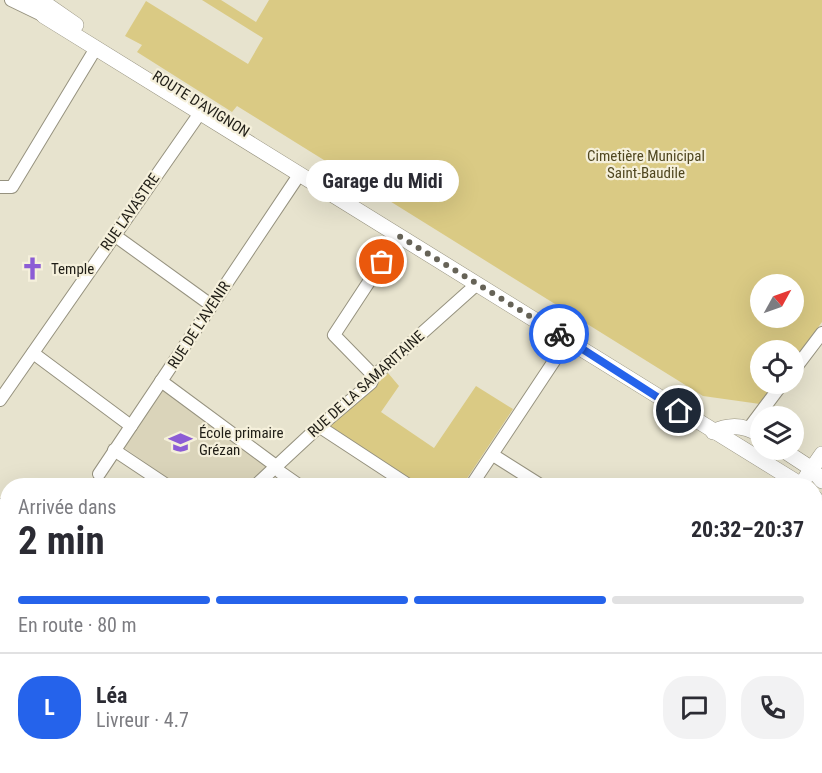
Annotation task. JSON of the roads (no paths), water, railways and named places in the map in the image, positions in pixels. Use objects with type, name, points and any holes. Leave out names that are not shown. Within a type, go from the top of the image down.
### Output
[{"type":"main road","name":"ROUTE D'AVIGNON","points":[[30,0],[44,16],[790,478]]},
{"type":"main road","name":"ROUTE D'AVIGNON","points":[[40,0],[337,189],[359,211]]},
{"type":"main road","points":[[713,432],[726,426],[750,430]]},
{"type":"main road","name":"ROUTE D'AVIGNON","points":[[817,475],[822,454]]},
{"type":"main road","points":[[797,460],[817,475]]},
{"type":"street","name":"ROUTE D'AVIGNON","points":[[10,0],[44,16]]},
{"type":"street","points":[[0,187],[12,187],[96,48]]},
{"type":"street","name":"RUE LAVASTRE","points":[[0,400],[200,113]]},
{"type":"street","name":"RUE DE L'AVENIR","points":[[99,474],[299,175]]},
{"type":"street","points":[[114,235],[211,305]]},
{"type":"street","points":[[374,376],[334,335],[399,236]]},
{"type":"street","name":"RUE DE LA SAMARITAINE","points":[[263,478],[371,383],[374,376],[477,284]]},
{"type":"street","points":[[804,357],[822,333]]},
{"type":"street","points":[[477,478],[568,340]]},
{"type":"street","points":[[33,353],[131,426]]},
{"type":"street","points":[[161,381],[276,466],[289,478]]},
{"type":"street","points":[[320,427],[398,478]]},
{"type":"street","points":[[114,450],[156,478]]},
{"type":"street","points":[[493,455],[529,478]]},
{"type":"place","name":"Garage du Midi","points":[[382,262]]},
{"type":"place","name":"Temple","points":[[33,269]]},
{"type":"place","name":"École primaire Grézan","points":[[181,442]]},
{"type":"park label","name":"Cimetière Municipal Saint-Baudile","points":[[646,164]]}]
